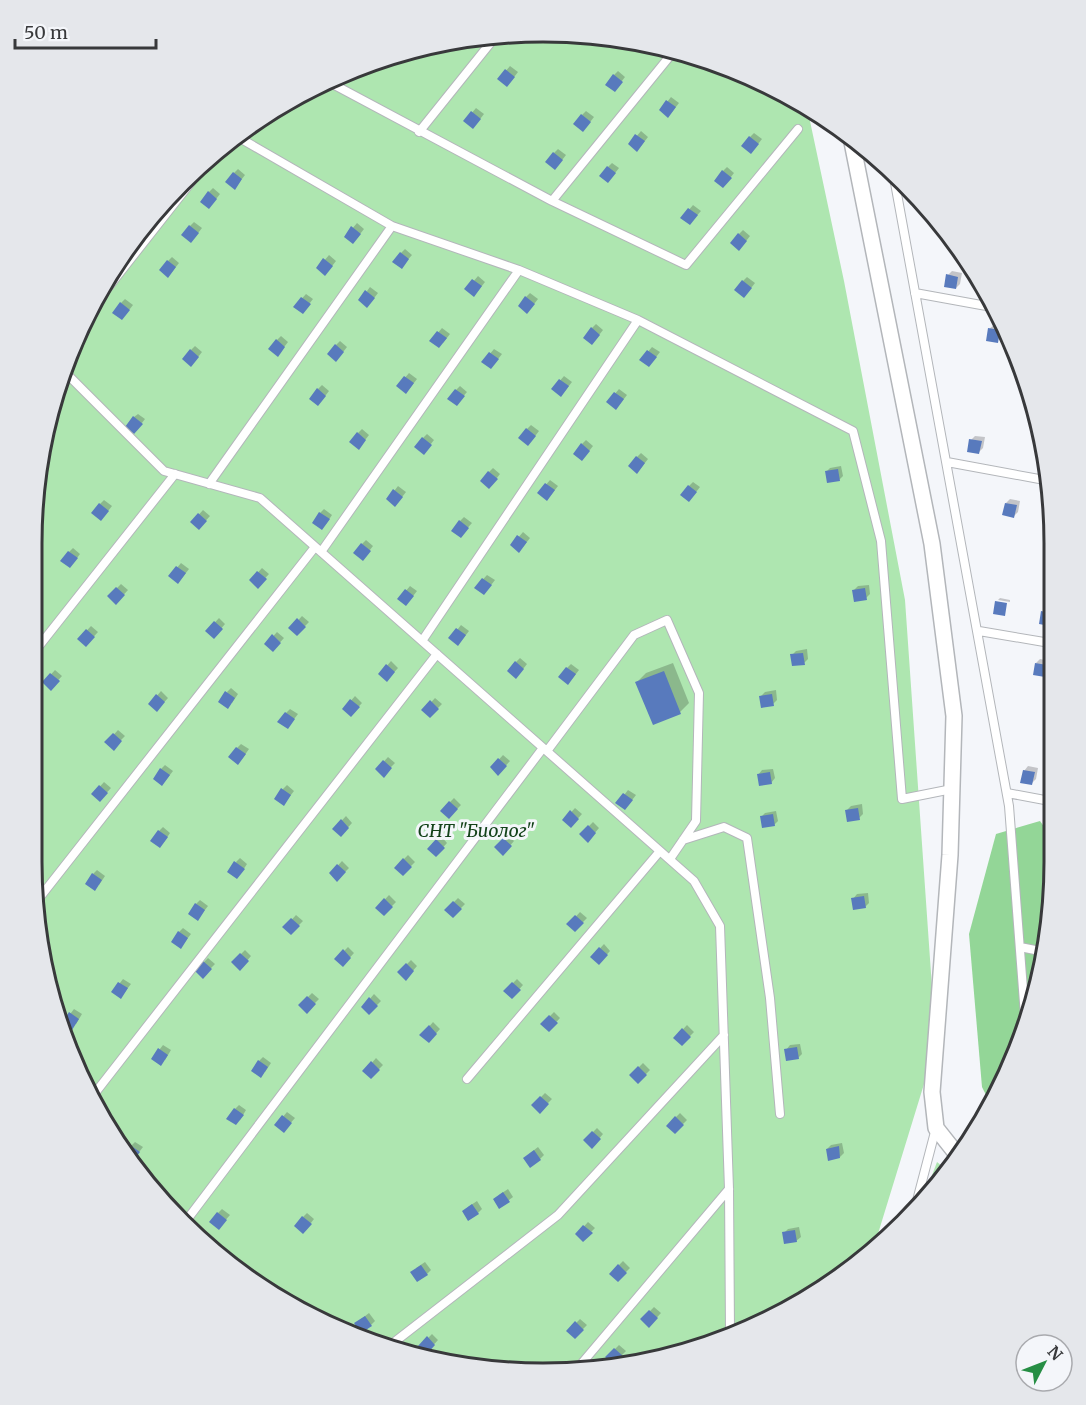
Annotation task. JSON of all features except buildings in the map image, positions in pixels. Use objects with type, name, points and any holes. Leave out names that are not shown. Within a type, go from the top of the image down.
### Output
[{"type":"street","points":[[854,151],[933,544],[954,716],[952,789],[932,1092],[936,1128],[953,1149]]},
{"type":"lane","points":[[419,132],[489,45]]},
{"type":"lane","points":[[552,201],[668,58]]},
{"type":"lane","points":[[337,87],[552,201],[686,265],[798,129]]},
{"type":"lane","points":[[245,141],[392,226],[519,270],[638,320],[853,430],[881,541],[902,799],[952,789]]},
{"type":"lane","points":[[896,188],[1007,793],[1024,1001]]},
{"type":"lane","points":[[128,263],[171,208]]},
{"type":"lane","points":[[209,484],[392,226]]},
{"type":"lane","points":[[43,894],[318,550],[519,270]]},
{"type":"lane","points":[[915,293],[984,305]]},
{"type":"lane","points":[[422,641],[638,320]]},
{"type":"lane","points":[[71,378],[164,471],[260,498],[694,880],[720,926],[729,1189],[730,1327]]},
{"type":"lane","points":[[947,462],[1040,479]]},
{"type":"lane","points":[[42,642],[175,474]]},
{"type":"lane","points":[[189,1216],[634,635],[667,620],[699,693],[696,821],[670,859]]},
{"type":"lane","points":[[979,631],[1044,643]]},
{"type":"lane","points":[[97,1090],[437,654]]},
{"type":"lane","points":[[1007,793],[1044,800]]},
{"type":"lane","points":[[683,840],[724,827],[747,838],[770,998],[780,1114]]},
{"type":"lane","points":[[467,1078],[660,851]]},
{"type":"lane","points":[[1020,947],[1036,950]]},
{"type":"lane","points":[[396,1341],[558,1215],[724,1035]]},
{"type":"lane","points":[[919,1193],[936,1128]]},
{"type":"lane","points":[[584,1361],[729,1189]]},
{"type":"green space","name":"СНТ \"Биолог\"","points":[[510,43],[576,43],[608,46],[673,59],[735,80],[810,119],[844,281],[905,600],[936,1045],[878,1234],[873,1239],[821,1279],[794,1296],[735,1325],[673,1346],[608,1359],[543,1363],[478,1359],[413,1346],[351,1325],[292,1296],[238,1259],[189,1216],[146,1167],[109,1112],[80,1054],[59,992],[46,927],[42,862],[43,510],[46,478],[59,413],[80,351],[109,292],[126,265],[166,213],[213,166],[238,146],[293,109],[351,80],[413,59],[478,46]]},
{"type":"green space","points":[[1040,821],[1044,827],[1043,895],[1040,927],[1027,992],[1006,1054],[986,1095],[982,1087],[969,934],[996,834]]},
{"type":"green space","points":[[937,1162],[941,1165],[931,1178]]}]
